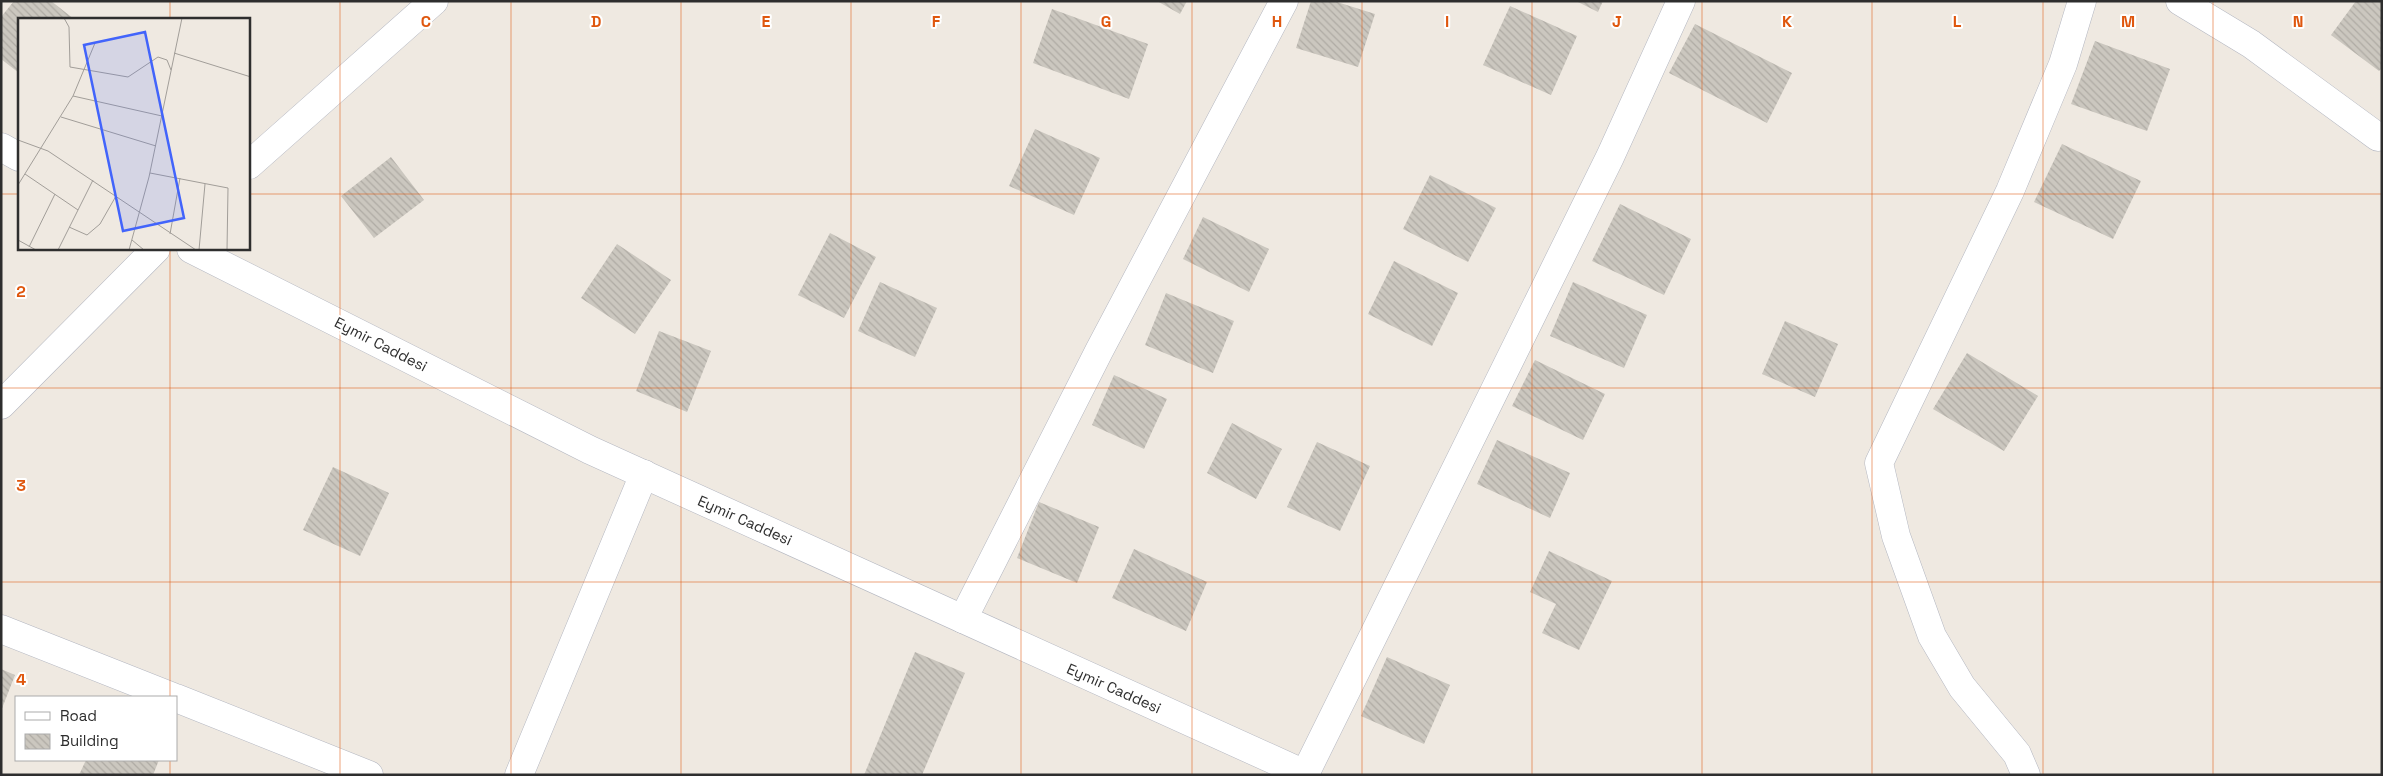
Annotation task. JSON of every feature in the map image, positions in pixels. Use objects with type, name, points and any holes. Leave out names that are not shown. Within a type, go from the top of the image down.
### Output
[{"type":"street","points":[[250,164],[434,1]]},
{"type":"street","points":[[963,619],[1095,360],[1284,1]]},
{"type":"street","points":[[1306,774],[1610,157],[1681,1]]},
{"type":"street","points":[[2026,775],[2017,754],[1962,686],[1932,636],[1896,536],[1879,462],[2010,191],[2063,64],[2082,1]]},
{"type":"street","points":[[2180,1],[2251,44],[2378,137]]},
{"type":"street","points":[[1,147],[18,156]]},
{"type":"street","points":[[1,404],[155,250]]},
{"type":"street","name":"Eymir Caddesi","points":[[193,250],[590,450],[1306,774]]},
{"type":"street","points":[[519,775],[644,474]]},
{"type":"street","points":[[1,629],[170,696]]},
{"type":"street","points":[[178,699],[369,775]]},
{"type":"building","points":[[14,1],[51,1],[73,18],[18,18],[18,72],[1,59],[1,17]]},
{"type":"building","points":[[1157,1],[1187,1],[1180,14]]},
{"type":"building","points":[[1311,1],[1334,1],[1375,14],[1358,67],[1296,48]]},
{"type":"building","points":[[1576,1],[1603,1],[1598,12]]},
{"type":"building","points":[[2356,1],[2382,1],[2382,68],[2379,71],[2331,35]]},
{"type":"building","points":[[1510,6],[1577,36],[1551,95],[1483,65]]},
{"type":"building","points":[[1052,9],[1148,44],[1129,99],[1033,63]]},
{"type":"building","points":[[1695,24],[1792,73],[1767,123],[1669,73]]},
{"type":"building","points":[[2095,41],[2170,69],[2147,131],[2071,104]]},
{"type":"building","points":[[1035,129],[1100,158],[1074,215],[1009,186]]},
{"type":"building","points":[[2062,144],[2141,181],[2113,239],[2034,202]]},
{"type":"building","points":[[391,157],[424,200],[374,238],[341,196]]},
{"type":"building","points":[[1430,175],[1496,208],[1468,262],[1403,229]]},
{"type":"building","points":[[1620,204],[1691,239],[1664,295],[1592,261]]},
{"type":"building","points":[[1203,217],[1269,249],[1249,292],[1183,259]]},
{"type":"building","points":[[830,233],[876,257],[844,318],[798,295]]},
{"type":"building","points":[[617,244],[671,280],[635,334],[581,298]]},
{"type":"building","points":[[1394,261],[1458,293],[1432,346],[1368,314]]},
{"type":"building","points":[[880,282],[937,308],[915,357],[858,331]]},
{"type":"building","points":[[1573,282],[1647,315],[1624,368],[1550,336]]},
{"type":"building","points":[[1166,293],[1234,321],[1213,373],[1145,345]]},
{"type":"building","points":[[1785,321],[1838,344],[1815,397],[1762,374]]},
{"type":"building","points":[[659,331],[711,351],[687,412],[636,391]]},
{"type":"building","points":[[1967,353],[2038,396],[2004,451],[1933,409]]},
{"type":"building","points":[[1535,360],[1605,394],[1583,440],[1512,406]]},
{"type":"building","points":[[1114,375],[1167,399],[1144,449],[1092,425]]},
{"type":"building","points":[[1232,423],[1282,449],[1256,499],[1207,473]]},
{"type":"building","points":[[1497,440],[1570,473],[1550,518],[1477,484]]},
{"type":"building","points":[[1317,442],[1370,466],[1340,531],[1287,507]]},
{"type":"building","points":[[333,467],[389,493],[360,556],[303,530]]},
{"type":"building","points":[[1039,502],[1099,527],[1077,583],[1017,558]]},
{"type":"building","points":[[1134,549],[1207,582],[1186,631],[1112,598]]},
{"type":"building","points":[[1549,551],[1612,581],[1579,650],[1542,633],[1556,604],[1530,592]]},
{"type":"building","points":[[915,652],[965,673],[922,775],[864,775]]},
{"type":"building","points":[[1387,657],[1450,685],[1424,744],[1361,716]]},
{"type":"building","points":[[1,669],[15,675],[1,711]]},
{"type":"building","points":[[86,761],[159,761],[153,775],[79,775]]}]
